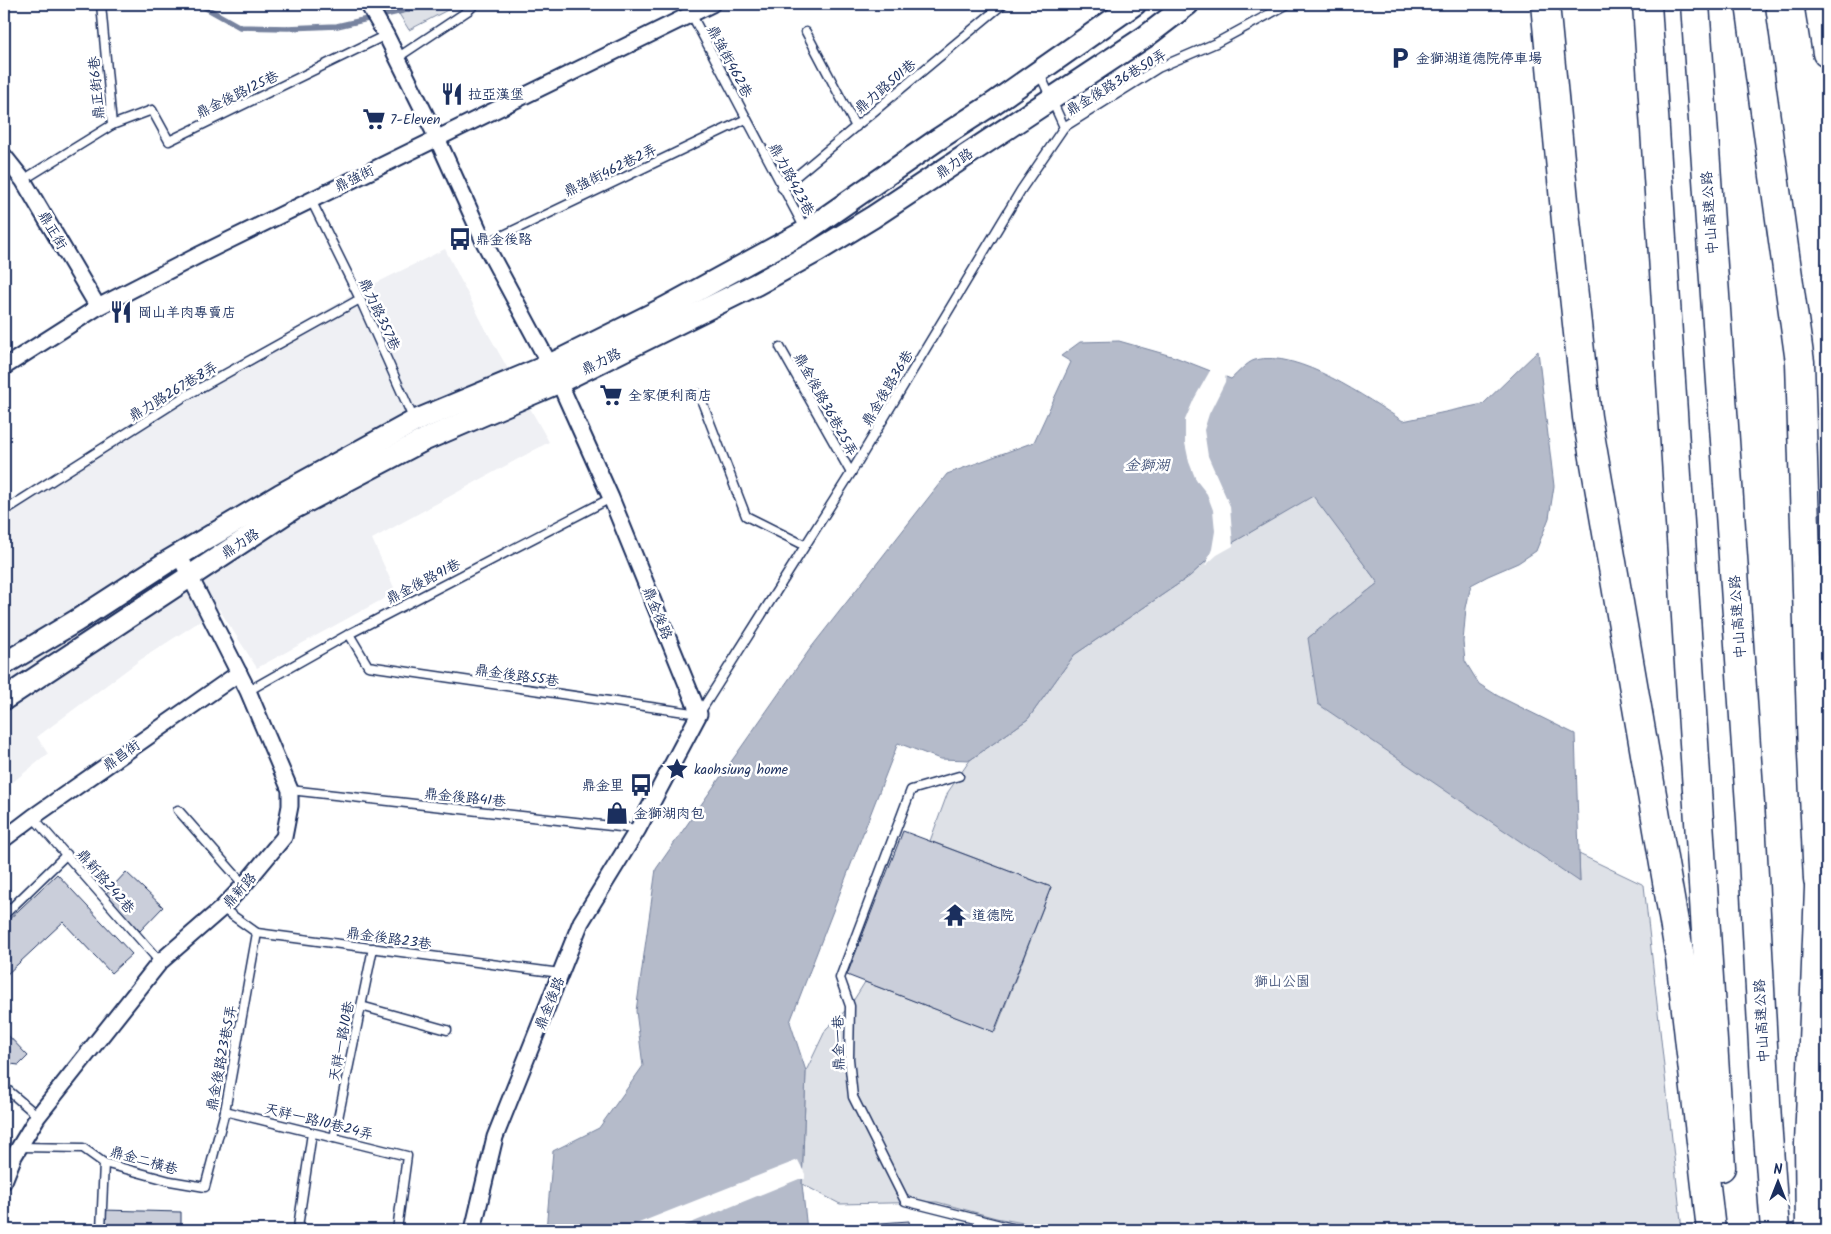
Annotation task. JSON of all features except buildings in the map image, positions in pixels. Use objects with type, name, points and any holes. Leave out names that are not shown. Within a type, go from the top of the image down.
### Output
[{"type":"highway","points":[[1545,4],[1587,416],[1680,957],[1711,1230]]},
{"type":"highway","points":[[1647,4],[1725,1230]]},
{"type":"highway","name":"中山高速公路","points":[[1694,4],[1752,819],[1766,1121],[1775,1230]]},
{"type":"highway","points":[[1750,4],[1800,362],[1818,880]]},
{"type":"highway","points":[[1819,4],[1827,53]]},
{"type":"highway","points":[[1810,1230],[1809,1144],[1818,880],[1827,771]]},
{"type":"street","name":"鼎金後路","points":[[368,4],[386,35],[486,244],[555,374],[611,498],[699,714],[638,829],[581,922],[495,1137],[473,1230]]},
{"type":"street","name":"鼎強街","points":[[4,367],[98,307],[199,255],[436,138],[688,9],[712,4]]},
{"type":"street","name":"鼎力路","points":[[4,664],[76,621],[179,555],[280,495],[419,431],[555,374],[758,284],[811,241],[1039,71],[1134,4]]},
{"type":"street","name":"鼎力路","points":[[811,241],[873,217],[1050,98],[1145,37],[1188,4]]},
{"type":"street","name":"鼎正街","points":[[4,156],[23,180],[98,307]]},
{"type":"street","name":"鼎力路","points":[[5,696],[292,509],[419,431]]},
{"type":"street","name":"鼎新路","points":[[4,1181],[20,1147],[38,1116],[160,962],[222,908],[244,886],[284,837],[290,806],[290,790],[248,691],[179,555]]},
{"type":"street","name":"鼎昌街","points":[[4,839],[239,673]]},
{"type":"lane","name":"鼎正街6巷","points":[[23,180],[112,125],[100,4]]},
{"type":"lane","points":[[397,58],[469,10],[475,4]]},
{"type":"lane","name":"鼎力路501巷","points":[[782,188],[1003,4]]},
{"type":"lane","name":"鼎金後路36巷50弄","points":[[1064,128],[1158,68],[1216,43],[1288,4]]},
{"type":"lane","name":"鼎強街462巷","points":[[688,9],[746,119]]},
{"type":"lane","points":[[806,32],[856,126]]},
{"type":"lane","name":"鼎金後路125巷","points":[[112,125],[152,110],[169,141],[386,35]]},
{"type":"lane","points":[[1039,71],[1064,128]]},
{"type":"lane","name":"鼎力路423巷","points":[[746,119],[811,241]]},
{"type":"lane","name":"鼎強街462巷2弄","points":[[486,244],[746,119]]},
{"type":"lane","name":"鼎金後路36巷","points":[[699,714],[851,473],[1013,203],[1064,128]]},
{"type":"lane","name":"鼎力路357巷","points":[[311,200],[360,299],[419,431]]},
{"type":"lane","name":"鼎力路267巷8弄","points":[[4,511],[182,398],[360,299]]},
{"type":"lane","name":"鼎金後路36巷25弄","points":[[780,347],[851,473]]},
{"type":"lane","points":[[699,394],[746,516],[804,546]]},
{"type":"lane","name":"鼎金後路91巷","points":[[248,691],[348,634],[611,498]]},
{"type":"lane","name":"鼎金後路55巷","points":[[348,634],[368,666],[699,714]]},
{"type":"lane","name":"鼎金一巷","points":[[959,776],[911,790],[840,978],[850,1006],[849,1059],[853,1097],[905,1201],[1020,1230]]},
{"type":"lane","name":"鼎金後路41巷","points":[[290,790],[638,829]]},
{"type":"lane","points":[[178,810],[244,886]]},
{"type":"lane","name":"鼎新路242巷","points":[[33,817],[160,962]]},
{"type":"lane","points":[[4,915],[67,854]]},
{"type":"lane","name":"鼎金後路23巷","points":[[222,908],[257,933],[560,973]]},
{"type":"lane","name":"鼎金後路23巷5弄","points":[[205,1188],[225,1111],[257,933]]},
{"type":"lane","name":"天祥一路10巷","points":[[334,1138],[373,948]]},
{"type":"lane","points":[[361,1006],[447,1030]]},
{"type":"lane","points":[[4,1087],[38,1116]]},
{"type":"lane","name":"天祥一路10巷24弄","points":[[225,1111],[408,1156],[397,1230]]},
{"type":"lane","points":[[306,1230],[298,1227],[312,1132]]},
{"type":"lane","name":"鼎金二橫巷","points":[[20,1147],[83,1148],[104,1163],[170,1181],[205,1188]]},
{"type":"lane","points":[[101,1230],[104,1163]]},
{"type":"shaded area","points":[[445,249],[486,330],[549,442],[372,539],[396,592],[257,668],[219,609],[140,660],[37,737],[48,754],[4,789],[4,503],[350,296]]},
{"type":"green space","points":[[393,4],[459,4],[409,30]]},
{"type":"green space","name":"獅山公園","points":[[1313,495],[1378,583],[1308,638],[1580,882],[1579,854],[1644,885],[1682,1230],[1053,1230],[996,1218],[937,1202],[840,1204],[802,1184],[806,1071],[826,1029],[850,1006],[865,982],[995,1032],[1051,887],[930,841],[948,792],[970,760],[1028,719],[1074,655],[1190,576],[1215,553]]},
{"type":"water","name":"金獅湖","points":[[1119,341],[1175,357],[1231,379],[1245,366],[1255,360],[1272,359],[1291,362],[1311,368],[1332,378],[1403,421],[1483,404],[1538,351],[1554,486],[1549,518],[1536,551],[1518,563],[1471,585],[1466,608],[1463,642],[1465,661],[1479,684],[1498,696],[1575,734],[1580,882],[1318,704],[1308,638],[1378,583],[1313,496],[1215,553],[1190,576],[1074,655],[1028,719],[970,760],[940,759],[898,743],[790,1022],[806,1071],[802,1184],[807,1230],[546,1230],[553,1151],[599,1128],[643,1066],[636,1011],[656,869],[810,649],[947,474],[1034,442],[1071,362],[1061,356],[1080,342]]},
{"type":"pier","points":[[1211,369],[1226,374],[1225,382],[1209,414],[1204,430],[1208,456],[1230,506],[1233,546],[1217,555],[1205,566],[1212,549],[1215,531],[1213,510],[1207,494],[1196,480],[1189,462],[1185,443],[1185,420],[1194,399]]},
{"type":"pier","points":[[798,1160],[805,1174],[805,1179],[799,1179],[674,1230],[621,1230]]},
{"type":"waterway","points":[[199,4],[240,27],[288,28],[337,26],[427,4]]},
{"type":"place","name":"金獅湖道德院停車場","points":[[1400,58]]},
{"type":"place","name":"拉亞漢堡","points":[[452,94]]},
{"type":"place","name":"7-Eleven","points":[[374,119]]},
{"type":"place","name":"鼎金後路","points":[[460,239]]},
{"type":"place","name":"岡山羊肉專賣店","points":[[121,312]]},
{"type":"place","name":"全家便利商店","points":[[611,395]]},
{"type":"place","name":"kaohsiung home","points":[[677,769]]},
{"type":"place","name":"鼎金里","points":[[641,785]]},
{"type":"place","name":"金獅湖肉包","points":[[617,813]]},
{"type":"place","name":"道德院","points":[[955,915]]}]
